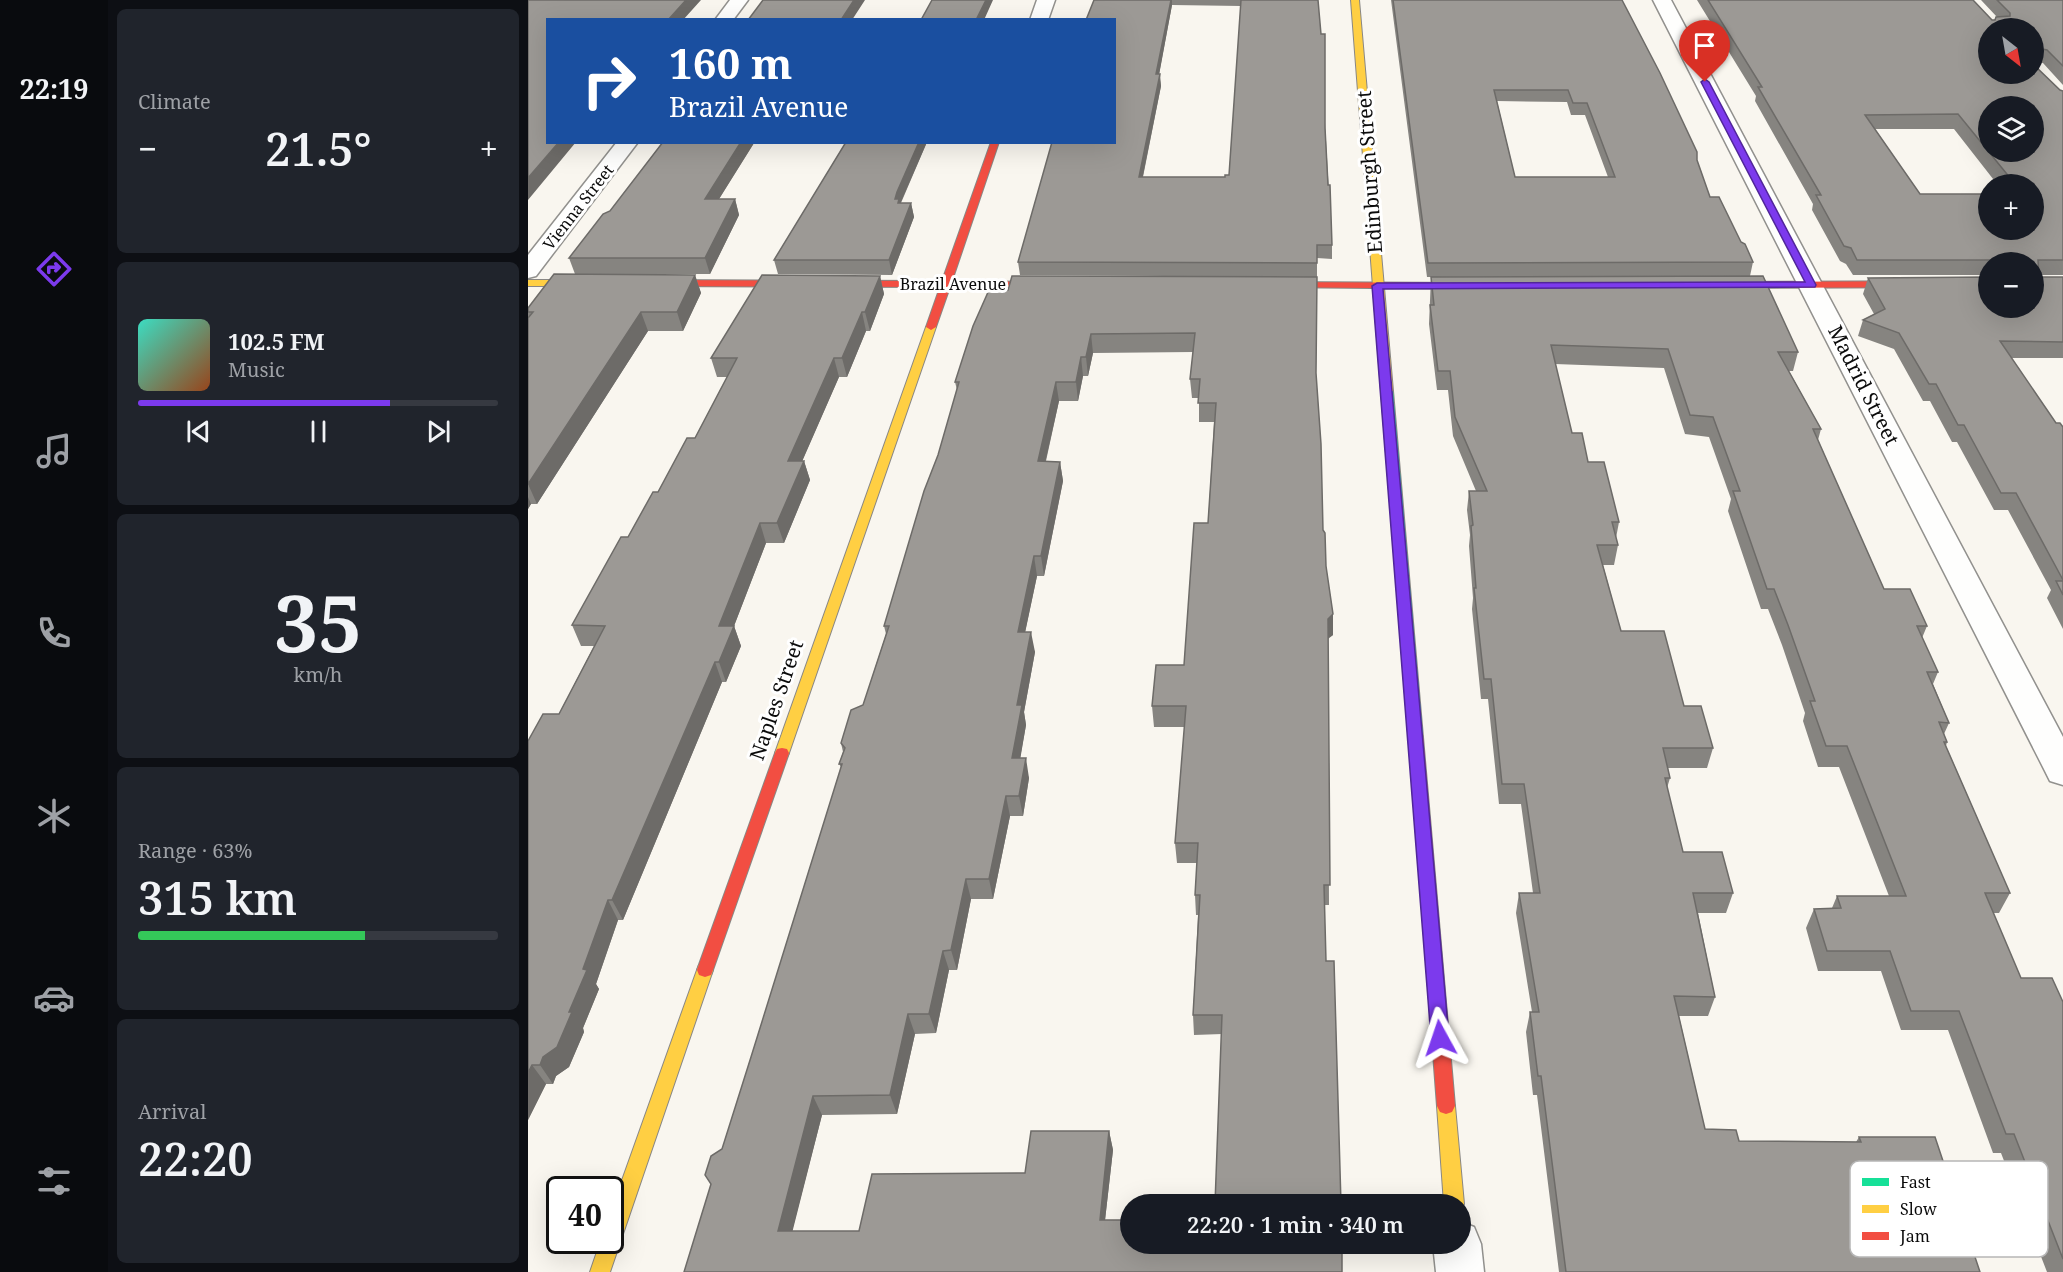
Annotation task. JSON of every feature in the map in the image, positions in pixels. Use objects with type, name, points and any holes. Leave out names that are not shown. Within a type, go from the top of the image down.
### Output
[{"type":"street","points":[[726,18],[739,0]]},
{"type":"street","points":[[1040,18],[1046,0]]},
{"type":"street","name":"Edinburgh Street","points":[[1355,0],[1453,1194]]},
{"type":"street","name":"Madrid Street","points":[[1662,0],[2063,771]]},
{"type":"street","name":"Vienna Street","points":[[528,271],[626,144]]},
{"type":"street","name":"Naples Street","points":[[600,1272],[994,144]]},
{"type":"street","points":[[528,283],[606,283]]},
{"type":"street","name":"Brazil Avenue","points":[[642,283],[1072,285]]},
{"type":"street","points":[[1710,285],[1978,284]]},
{"type":"street","points":[[1261,285],[1484,286]]},
{"type":"street","points":[[1458,1254],[1460,1272]]},
{"type":"building","points":[[528,0],[686,0],[670,18],[546,18],[546,144],[557,144],[528,178]]},
{"type":"building","points":[[763,0],[854,0],[842,18],[750,18]]},
{"type":"building","points":[[932,0],[986,0],[977,18],[922,18]]},
{"type":"building","points":[[1094,0],[1171,0],[1156,74],[1160,74],[1139,177],[1225,177],[1229,175],[1241,0],[1318,0],[1321,34],[1325,34],[1325,128],[1332,245],[1317,245],[1317,263],[1018,262],[1051,144],[1116,144],[1116,18],[1087,18]]},
{"type":"building","points":[[1393,0],[1622,0],[1697,152],[1697,160],[1710,197],[1719,197],[1753,262],[1428,263]],"holes":[[[1494,90],[1568,90],[1573,103],[1587,103],[1615,177],[1515,177]]]},
{"type":"building","points":[[1708,0],[1973,0],[1990,18],[1978,18],[1978,84],[2044,84],[2044,75],[2063,91],[2063,260],[2044,260],[2044,252],[1978,252],[1978,260],[1857,260],[1851,248],[1844,246],[1816,195],[1821,195],[1758,87],[1762,87]],"holes":[[[1978,96],[2044,96],[2044,162],[1997,162],[2007,174],[2044,174],[2044,240],[1978,240],[1978,194],[1920,194],[1865,115],[1958,114],[1978,139]]]},
{"type":"building","points":[[1997,0],[2063,0],[2063,66],[2044,49],[2044,18],[1996,18],[2010,16],[2010,13]]},
{"type":"building","points":[[661,144],[740,144],[705,199],[735,199],[705,258],[569,258],[603,214],[610,211]]},
{"type":"building","points":[[845,144],[918,144],[895,199],[899,199],[898,203],[911,203],[889,260],[774,260]]},
{"type":"building","points":[[554,274],[695,275],[677,312],[641,312],[528,484],[528,318],[533,312],[528,312],[528,308]]},
{"type":"building","points":[[762,275],[880,276],[842,358],[834,358],[788,461],[804,461],[777,523],[760,523],[719,626],[734,626],[719,662],[715,662],[612,900],[608,900],[583,969],[587,970],[557,1047],[543,1057],[540,1065],[532,1065],[528,1073],[528,741],[543,714],[559,714],[605,626],[572,625],[621,537],[628,537],[653,492],[658,492],[687,438],[695,438],[737,358],[711,358]]},
{"type":"building","points":[[1012,276],[1317,277],[1316,373],[1321,444],[1323,530],[1333,614],[1328,619],[1330,885],[1324,885],[1326,961],[1334,961],[1341,1194],[1215,1194],[1222,1015],[1193,1015],[1200,895],[1195,895],[1198,843],[1175,843],[1186,706],[1152,706],[1156,665],[1184,665],[1194,523],[1208,523],[1216,403],[1198,403],[1200,379],[1190,379],[1195,333],[1091,334],[1086,357],[1081,357],[1076,382],[1056,382],[1038,461],[1060,462],[1041,556],[1034,556],[1018,632],[1031,632],[1017,705],[1022,705],[1012,758],[1026,758],[1019,796],[1006,796],[989,879],[966,879],[951,950],[943,951],[929,1014],[908,1014],[890,1095],[813,1096],[778,1231],[859,1231],[872,1174],[1025,1173],[1031,1131],[1109,1131],[1100,1220],[1120,1220],[1120,1254],[1342,1254],[1342,1272],[684,1272],[711,1184],[705,1175],[711,1156],[722,1149],[751,1057],[842,764],[839,764],[845,748],[841,743],[851,710],[863,705],[889,626],[884,626],[924,491],[938,455],[959,382],[955,382],[973,326],[989,290],[1008,290]]},
{"type":"building","points":[[1763,276],[1798,352],[1778,352],[1821,429],[1813,429],[1884,589],[1910,589],[1927,626],[1917,626],[1938,672],[1927,672],[1949,723],[1939,722],[1947,742],[1944,742],[2010,893],[1985,893],[2021,978],[2052,978],[2063,1002],[2063,1259],[2048,1221],[2048,1161],[2025,1161],[2014,1134],[2006,1134],[1959,1011],[1911,1011],[1890,951],[1827,951],[1814,909],[1841,908],[1837,896],[1906,896],[1847,746],[1826,746],[1810,701],[1815,701],[1788,625],[1774,589],[1767,589],[1733,491],[1740,491],[1713,417],[1690,415],[1668,349],[1551,345],[1572,433],[1582,433],[1588,462],[1604,462],[1619,522],[1612,522],[1618,545],[1597,545],[1621,631],[1664,631],[1684,706],[1701,706],[1713,748],[1663,748],[1670,778],[1665,778],[1683,852],[1722,852],[1733,893],[1693,893],[1715,997],[1674,996],[1705,1129],[1736,1130],[1739,1141],[1861,1142],[1859,1137],[1935,1137],[1943,1161],[1850,1161],[1850,1257],[1975,1257],[1980,1272],[1566,1272],[1541,1076],[1538,1076],[1530,1012],[1539,1012],[1519,893],[1540,893],[1524,784],[1502,784],[1491,679],[1484,679],[1474,588],[1476,588],[1471,526],[1473,525],[1469,491],[1487,491],[1455,417],[1450,371],[1438,371],[1430,305],[1434,305],[1431,277]]},
{"type":"building","points":[[1978,277],[1978,318],[2044,318],[2044,277],[2063,277],[2063,342],[2000,341],[2056,423],[2060,423],[2063,427],[2063,580],[2016,493],[2001,493],[1964,425],[1958,425],[1936,384],[1929,384],[1899,333],[1863,320],[1885,309],[1868,278]]},
{"type":"building","points":[[2056,581],[2063,581],[2063,595]]},
{"type":"traffic: fast","points":[[1387,391],[1416,737]]},
{"type":"traffic: slow","points":[[1355,0],[1387,391]]},
{"type":"traffic: slow","points":[[528,283],[592,283]]},
{"type":"traffic: slow","points":[[782,753],[931,327]]},
{"type":"traffic: slow","points":[[600,1272],[705,970]]},
{"type":"traffic: slow","points":[[1446,1106],[1453,1194]]},
{"type":"traffic: jam","points":[[931,327],[994,144]]},
{"type":"traffic: jam","points":[[653,283],[1054,285]]},
{"type":"traffic: jam","points":[[1721,285],[1978,284]]},
{"type":"traffic: jam","points":[[1271,285],[1474,286]]},
{"type":"traffic: jam","points":[[1416,737],[1446,1106]]},
{"type":"traffic: jam","points":[[705,970],[782,753]]},
{"type":"route","points":[[1440,1038],[1377,286],[1811,285],[1705,82]]}]
